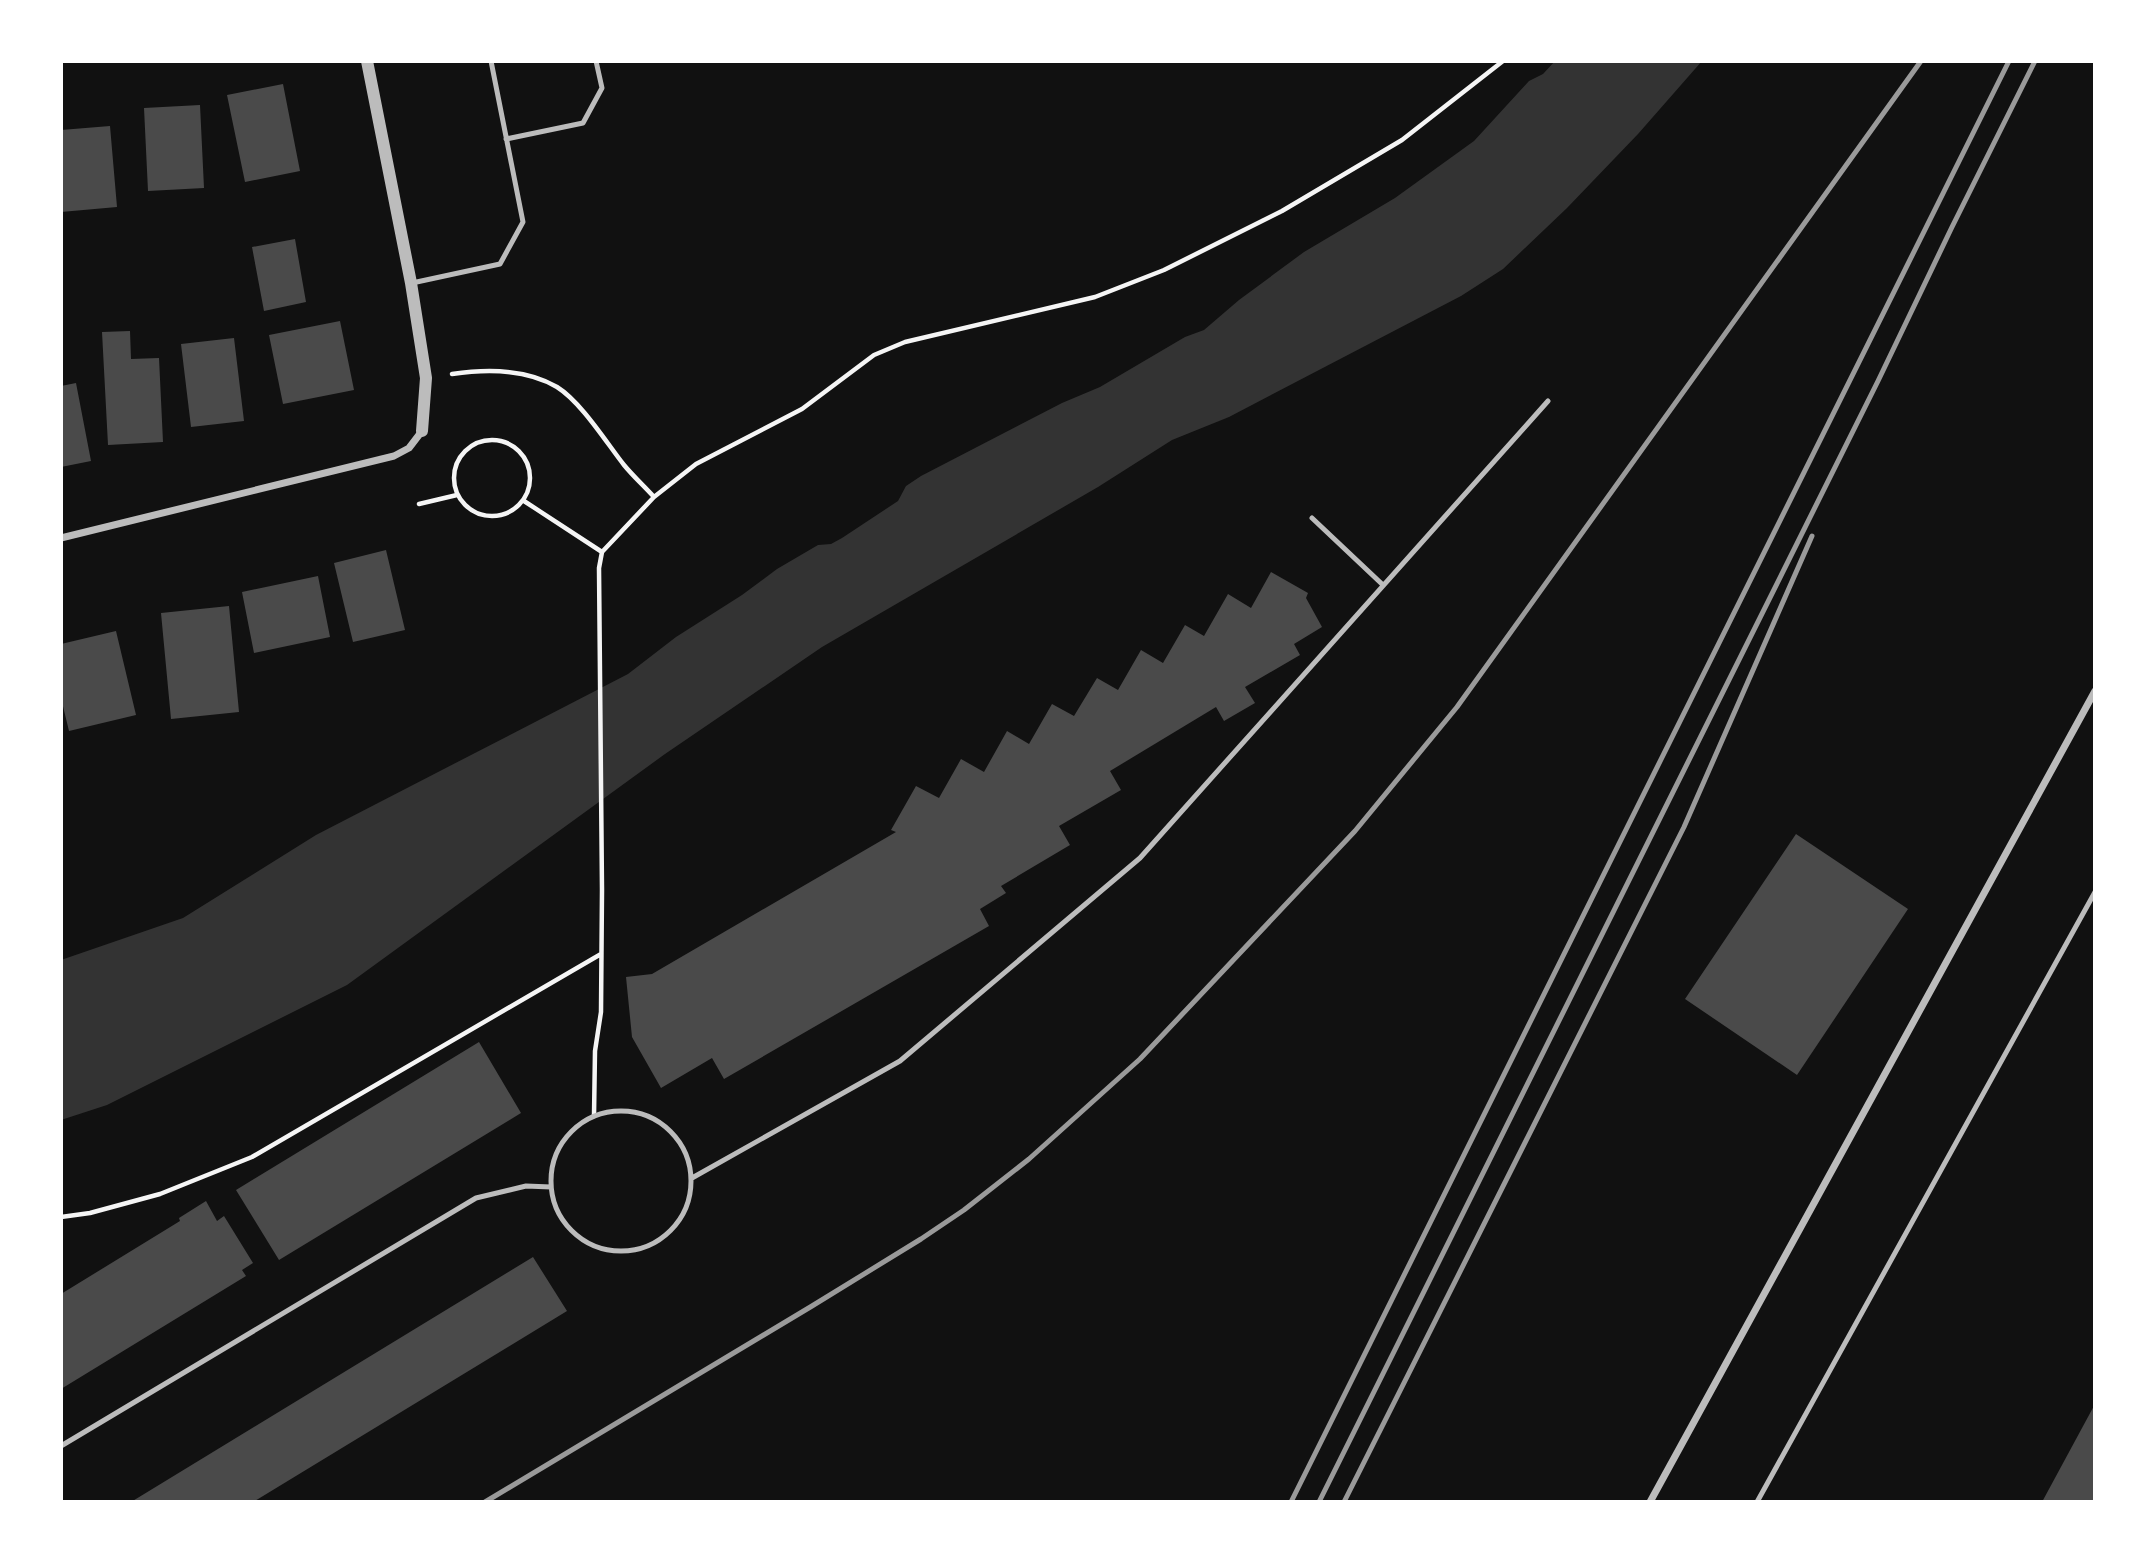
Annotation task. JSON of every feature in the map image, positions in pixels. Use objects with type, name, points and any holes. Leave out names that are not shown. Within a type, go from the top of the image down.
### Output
[{"type":"street","points":[[61,538],[394,456],[410,448],[422,431],[426,378],[411,283],[367,61]]},
{"type":"street","points":[[1650,1502],[2095,691]]},
{"type":"lane","points":[[411,283],[500,264],[523,222],[491,61]]},
{"type":"lane","points":[[506,139],[583,123],[602,88],[596,61]]},
{"type":"lane","points":[[692,1178],[900,1061],[1140,858],[1548,401]]},
{"type":"lane","points":[[1312,518],[1383,585]]},
{"type":"lane","points":[[1757,1502],[2095,892]]},
{"type":"lane","points":[[627,1110],[659,1121],[672,1132],[682,1146],[689,1161],[692,1178],[684,1213],[674,1228],[660,1240],[643,1248],[626,1251],[607,1250],[590,1245],[575,1234],[563,1221],[554,1204],[551,1187],[557,1152],[566,1137],[594,1116],[610,1111],[627,1110]]},
{"type":"lane","points":[[61,1446],[476,1198],[526,1186],[551,1187]]},
{"type":"path","points":[[594,1116],[595,1051],[601,1012],[599,568],[603,552],[654,497],[696,464],[802,409],[874,355],[905,342],[1095,298],[1164,270],[1282,211],[1402,140],[1503,61]]},
{"type":"path","points":[[475,371],[507,371],[558,388],[586,415],[625,466],[654,497]]},
{"type":"path","points":[[496,439],[515,446],[528,462],[531,482],[524,501],[509,514],[489,518],[470,511],[457,495],[453,475],[460,456],[476,443],[496,439]]},
{"type":"path","points":[[419,504],[457,495]]},
{"type":"path","points":[[524,501],[603,552]]},
{"type":"path","points":[[61,1217],[90,1213],[160,1195],[252,1157],[601,954]]},
{"type":"shaded area","points":[[1555,61],[1702,61],[1638,134],[1567,208],[1503,269],[1461,296],[1229,417],[1172,440],[1098,487],[822,647],[665,754],[347,985],[107,1105],[61,1120],[61,960],[183,918],[316,835],[628,674],[676,637],[777,569],[818,545],[831,544],[842,538],[898,501],[906,486],[921,476],[1062,403],[1100,387],[1185,337],[1204,330],[1239,300],[1304,252],[1395,198],[1474,141],[1529,81],[1543,74]]},
{"type":"building","points":[[283,84],[300,171],[245,182],[227,95]]},
{"type":"building","points":[[200,105],[204,188],[148,191],[144,108]]},
{"type":"building","points":[[110,126],[117,207],[61,212],[61,130]]},
{"type":"building","points":[[295,239],[306,302],[264,311],[252,247]]},
{"type":"building","points":[[340,321],[354,390],[283,404],[269,335]]},
{"type":"building","points":[[130,331],[131,359],[159,358],[163,442],[108,445],[102,332]]},
{"type":"building","points":[[234,338],[244,421],[191,427],[181,344]]},
{"type":"building","points":[[76,383],[91,461],[61,467],[61,386]]},
{"type":"building","points":[[386,550],[405,630],[353,642],[334,563]]},
{"type":"building","points":[[1271,572],[1308,593],[1306,598],[1322,627],[1294,644],[1300,655],[1245,687],[1255,703],[1224,721],[1216,707],[1110,771],[1121,790],[1059,826],[1070,845],[1001,886],[1006,893],[980,909],[989,926],[724,1079],[712,1058],[661,1088],[632,1037],[626,977],[652,974],[896,832],[891,830],[916,786],[939,798],[961,759],[984,772],[1007,731],[1029,744],[1052,704],[1074,716],[1097,678],[1118,690],[1141,650],[1163,663],[1185,625],[1204,636],[1228,594],[1251,608]]},
{"type":"building","points":[[318,576],[330,637],[254,653],[242,592]]},
{"type":"building","points":[[229,606],[239,712],[171,719],[161,613]]},
{"type":"building","points":[[116,631],[136,715],[69,731],[61,698],[61,644]]},
{"type":"building","points":[[1796,834],[1908,909],[1797,1075],[1685,999]]},
{"type":"building","points":[[479,1042],[521,1113],[279,1260],[236,1190]]},
{"type":"building","points":[[206,1201],[217,1221],[224,1216],[253,1263],[242,1270],[246,1276],[61,1389],[61,1294],[180,1221],[179,1218]]},
{"type":"building","points":[[533,1257],[567,1311],[253,1502],[131,1502]]},
{"type":"building","points":[[2095,1404],[2095,1502],[2042,1502]]},
{"type":"railway","points":[[485,1502],[812,1306],[964,1210],[1029,1159],[1140,1059],[1355,831],[1457,707],[1921,61]]},
{"type":"railway","points":[[1291,1502],[2009,61]]},
{"type":"railway","points":[[1319,1502],[2035,61]]},
{"type":"railway","points":[[1344,1502],[1684,827],[1812,536]]}]
